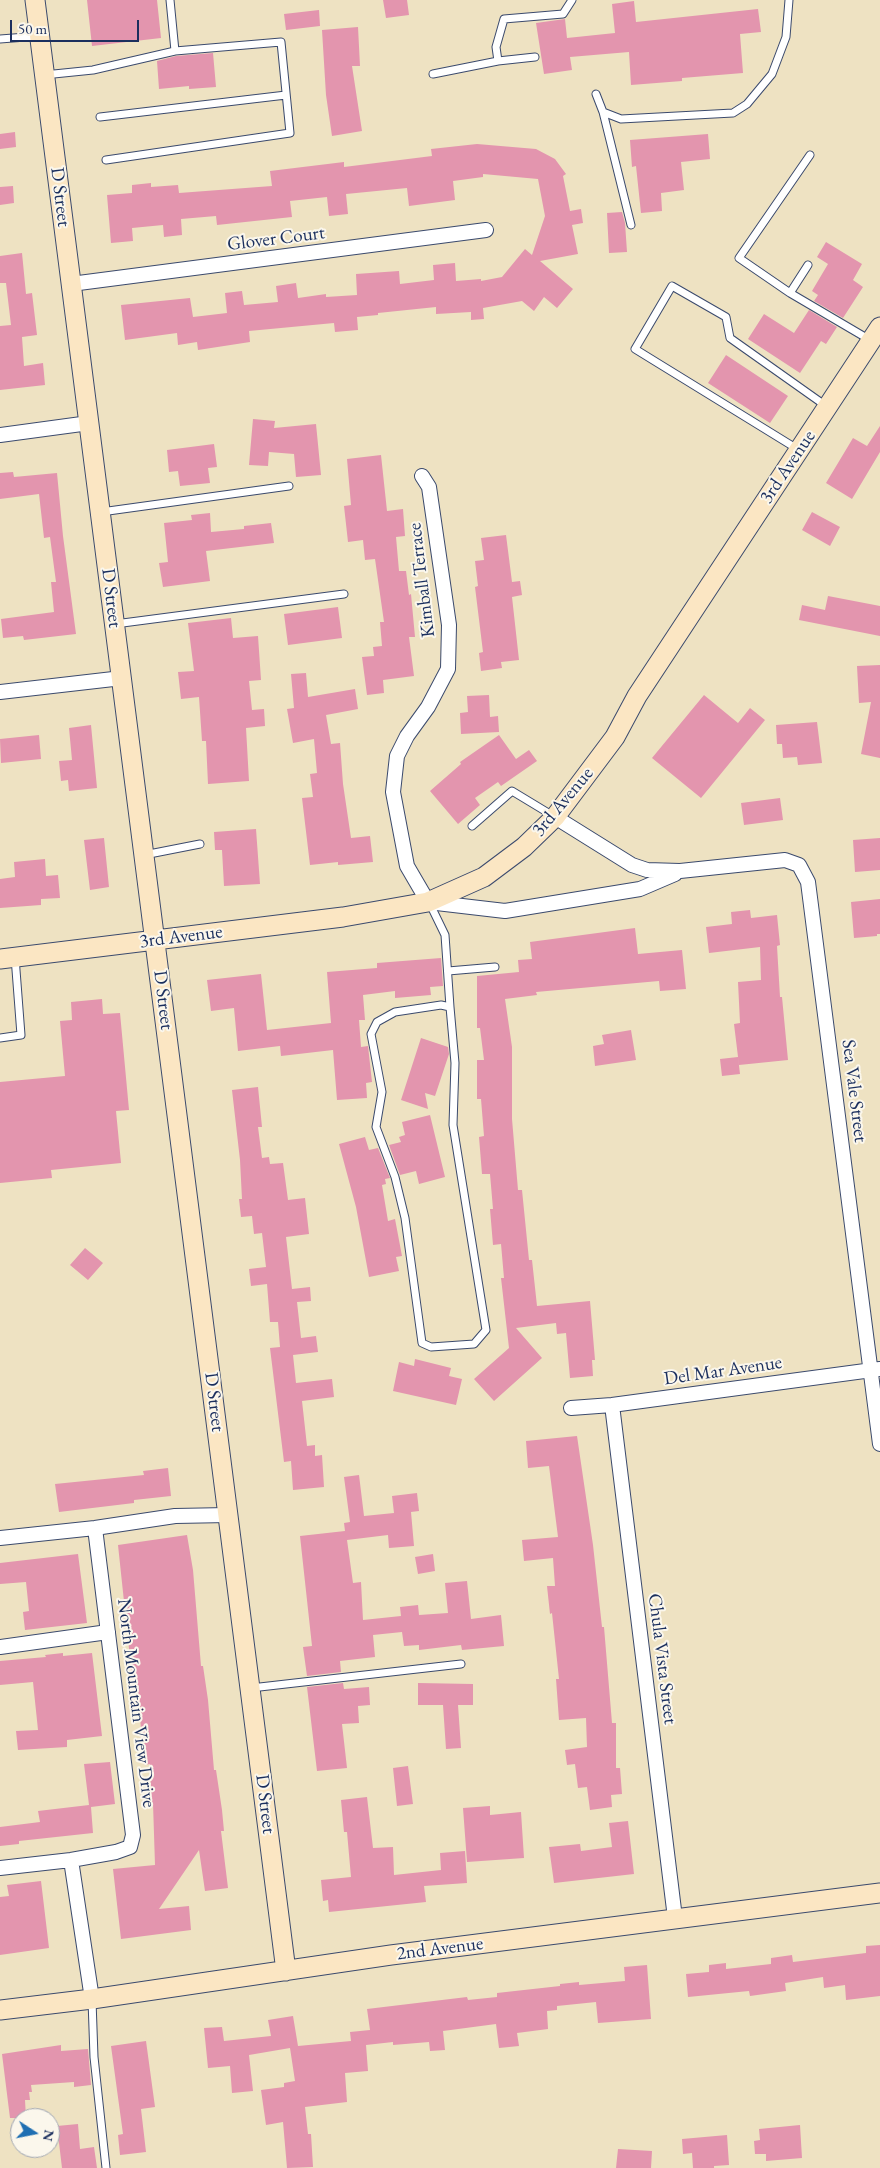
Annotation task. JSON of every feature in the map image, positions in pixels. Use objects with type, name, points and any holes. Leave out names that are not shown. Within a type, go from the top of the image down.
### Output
[{"type":"street","name":"D Street","points":[[35,0],[286,1971]]},
{"type":"street","name":"Glover Court","points":[[71,284],[486,230]]},
{"type":"street","name":"3rd Avenue","points":[[8,958],[343,918],[428,902],[484,877],[524,847],[555,817],[615,737],[637,696],[875,334]]},
{"type":"street","points":[[0,434],[89,423]]},
{"type":"street","name":"Kimball Terrace","points":[[422,476],[430,494],[449,625],[448,669],[428,707],[407,736],[398,756],[393,792],[407,866],[428,902]]},
{"type":"street","points":[[0,692],[122,678]]},
{"type":"street","name":"Sea Vale Street","points":[[555,817],[632,865],[648,870],[680,871],[785,860],[800,865],[808,882],[875,1369],[880,1444]]},
{"type":"street","name":"Sea Vale Street","points":[[428,902],[505,911],[640,888],[680,871]]},
{"type":"street","name":"Del Mar Avenue","points":[[571,1408],[612,1405],[875,1369]]},
{"type":"street","name":"Chula Vista Street","points":[[612,1405],[676,1918]]},
{"type":"street","points":[[0,1538],[95,1528],[174,1516],[228,1515]]},
{"type":"street","name":"North Mountain View Drive","points":[[71,1860],[130,1847],[133,1835],[95,1528]]},
{"type":"street","points":[[0,1647],[108,1632]]},
{"type":"street","points":[[0,1868],[71,1860],[92,1999]]},
{"type":"street","name":"2nd Avenue","points":[[0,2010],[92,1999],[676,1918],[880,1893]]},
{"type":"lane","points":[[170,0],[175,51]]},
{"type":"lane","points":[[498,61],[496,47],[504,19],[563,14],[572,0]]},
{"type":"lane","points":[[603,112],[621,119],[733,113],[740,109],[747,104],[772,74],[786,37],[789,0]]},
{"type":"lane","points":[[0,39],[40,36]]},
{"type":"lane","points":[[44,75],[94,70],[175,51],[281,42],[290,133],[106,160]]},
{"type":"lane","points":[[433,74],[498,61],[535,57]]},
{"type":"lane","points":[[596,94],[603,112],[631,225]]},
{"type":"lane","points":[[100,117],[286,95]]},
{"type":"lane","points":[[810,155],[738,258],[790,293],[875,334]]},
{"type":"lane","points":[[790,293],[808,265]]},
{"type":"lane","points":[[799,450],[635,349],[672,286],[726,317],[730,338],[828,407]]},
{"type":"lane","points":[[100,512],[289,486]]},
{"type":"lane","points":[[115,624],[344,594]]},
{"type":"lane","points":[[472,826],[512,791],[555,817]]},
{"type":"lane","points":[[144,855],[200,844]]},
{"type":"lane","points":[[428,902],[445,935],[455,1063],[453,1125],[486,1330],[474,1344],[431,1347],[422,1343],[404,1218],[395,1178],[376,1127],[382,1092],[371,1034],[377,1022],[395,1012],[440,1005],[450,1007]]},
{"type":"lane","points":[[0,1038],[21,1035],[8,958]]},
{"type":"lane","points":[[448,971],[496,967]]},
{"type":"lane","points":[[250,1688],[461,1664]]},
{"type":"lane","points":[[92,1999],[94,2057],[106,2168]]},
{"type":"building","points":[[87,0],[157,0],[161,38],[92,46]]},
{"type":"building","points":[[383,0],[407,0],[409,15],[386,18]]},
{"type":"building","points":[[634,1],[636,22],[758,9],[761,32],[740,34],[743,73],[682,78],[682,81],[631,85],[629,52],[570,57],[572,70],[544,74],[536,23],[565,19],[567,38],[615,33],[612,4]]},
{"type":"building","points":[[319,10],[320,26],[286,30],[284,14]]},
{"type":"building","points":[[358,27],[360,66],[352,66],[362,131],[332,136],[326,95],[322,30]]},
{"type":"building","points":[[213,53],[216,87],[189,89],[189,86],[159,89],[157,61],[176,56]]},
{"type":"building","points":[[15,132],[16,147],[0,149],[0,134]]},
{"type":"building","points":[[708,134],[710,159],[681,162],[684,190],[661,193],[662,211],[641,213],[636,166],[632,167],[630,140]]},
{"type":"building","points":[[477,144],[536,149],[555,159],[566,174],[563,176],[570,211],[581,209],[583,223],[572,225],[578,254],[540,261],[573,289],[557,308],[544,297],[534,311],[522,301],[483,308],[484,319],[471,320],[471,312],[436,314],[436,307],[378,313],[378,315],[357,317],[358,330],[335,332],[334,323],[249,331],[250,342],[198,350],[197,342],[178,345],[177,333],[125,340],[121,305],[190,298],[193,317],[227,313],[225,293],[242,291],[244,305],[278,302],[276,286],[296,283],[298,298],[326,294],[326,297],[357,295],[356,274],[399,271],[400,284],[434,280],[433,265],[455,263],[456,281],[481,279],[481,281],[502,277],[525,249],[532,255],[545,216],[538,179],[483,174],[483,177],[453,181],[455,200],[409,206],[407,188],[346,194],[348,214],[329,216],[327,197],[290,201],[292,217],[217,225],[216,216],[181,219],[182,235],[164,237],[163,225],[132,228],[133,241],[111,243],[107,195],[132,193],[132,185],[151,183],[151,187],[178,185],[179,193],[272,186],[270,171],[344,162],[344,167],[432,156],[431,149]]},
{"type":"building","points":[[13,186],[14,203],[0,205],[0,187]]},
{"type":"building","points":[[622,212],[625,223],[627,252],[609,253],[607,213]]},
{"type":"building","points":[[826,242],[862,264],[853,280],[863,287],[843,318],[814,301],[818,295],[812,291],[828,264],[817,257]]},
{"type":"building","points":[[22,253],[26,294],[32,293],[37,335],[22,337],[24,366],[43,363],[45,385],[0,390],[0,326],[11,325],[6,283],[0,283],[0,256]]},
{"type":"building","points":[[809,310],[837,327],[826,344],[821,341],[800,373],[748,339],[764,314],[794,333]]},
{"type":"building","points":[[726,355],[788,396],[770,423],[708,383]]},
{"type":"building","points":[[253,419],[275,421],[274,428],[316,424],[321,475],[296,477],[294,454],[269,452],[268,466],[249,465]]},
{"type":"building","points":[[880,426],[880,452],[852,499],[826,483],[853,438],[867,446]]},
{"type":"building","points":[[214,444],[217,467],[208,468],[210,483],[180,486],[178,471],[169,472],[167,450]]},
{"type":"building","points":[[381,455],[387,511],[403,509],[405,536],[396,537],[399,571],[406,571],[409,595],[411,594],[415,637],[409,637],[414,676],[383,680],[384,693],[367,695],[362,657],[374,656],[373,647],[382,646],[380,622],[384,622],[375,559],[365,560],[363,540],[348,542],[344,506],[351,505],[347,459]]},
{"type":"building","points":[[13,472],[14,477],[57,473],[76,634],[24,640],[23,636],[3,638],[1,619],[54,612],[51,582],[56,582],[50,537],[44,538],[39,494],[0,499],[0,473]]},
{"type":"building","points":[[812,512],[840,527],[830,546],[802,530]]},
{"type":"building","points":[[210,513],[211,532],[244,529],[244,526],[271,523],[274,543],[206,551],[210,581],[163,587],[159,563],[168,562],[164,523],[192,520],[191,515]]},
{"type":"building","points":[[506,535],[512,582],[520,581],[522,595],[512,597],[519,660],[501,662],[502,668],[481,671],[479,653],[483,652],[475,587],[478,586],[475,561],[484,560],[481,538]]},
{"type":"building","points":[[828,596],[880,606],[880,636],[799,620],[802,605],[825,610]]},
{"type":"building","points":[[338,607],[342,638],[288,645],[284,614]]},
{"type":"building","points":[[231,618],[233,638],[258,636],[261,680],[249,681],[252,710],[264,709],[265,726],[246,728],[249,781],[208,784],[206,741],[202,741],[199,697],[181,699],[178,672],[194,671],[188,623]]},
{"type":"building","points":[[880,665],[880,758],[861,754],[871,702],[859,703],[857,666]]},
{"type":"building","points":[[306,673],[308,697],[355,689],[358,709],[326,715],[331,744],[340,743],[343,784],[351,838],[370,836],[373,862],[338,865],[338,862],[310,865],[302,798],[313,797],[310,774],[317,773],[314,739],[293,743],[287,709],[294,708],[291,674]]},
{"type":"building","points":[[489,695],[490,717],[498,716],[499,732],[461,734],[460,713],[468,712],[467,696]]},
{"type":"building","points":[[704,695],[738,723],[750,708],[765,720],[701,798],[652,758]]},
{"type":"building","points":[[817,722],[822,763],[798,765],[797,757],[783,758],[782,744],[777,744],[776,725]]},
{"type":"building","points":[[91,725],[97,788],[69,791],[68,780],[61,781],[59,761],[72,760],[69,728]]},
{"type":"building","points":[[39,735],[41,759],[1,763],[0,739]]},
{"type":"building","points":[[499,735],[516,759],[529,750],[537,761],[501,786],[498,782],[475,798],[480,805],[458,824],[430,791],[461,764],[460,762]]},
{"type":"building","points":[[780,798],[783,820],[744,825],[741,803]]},
{"type":"building","points":[[256,829],[260,884],[224,886],[222,850],[215,850],[214,832]]},
{"type":"building","points":[[104,838],[109,887],[90,890],[84,840]]},
{"type":"building","points":[[880,838],[880,870],[855,872],[853,840]]},
{"type":"building","points":[[45,859],[46,876],[58,875],[60,898],[41,899],[41,905],[0,908],[0,879],[15,877],[14,862]]},
{"type":"building","points":[[880,899],[880,934],[877,934],[877,936],[854,938],[851,902]]},
{"type":"building","points":[[750,910],[751,918],[777,915],[780,945],[777,946],[780,997],[782,997],[788,1060],[739,1065],[734,1024],[740,1023],[738,982],[761,980],[760,947],[709,953],[706,927],[732,924],[731,912]]},
{"type":"building","points":[[635,928],[638,954],[682,950],[686,989],[660,991],[659,981],[536,992],[537,995],[505,999],[512,1047],[512,1119],[518,1190],[522,1190],[529,1260],[532,1260],[537,1306],[590,1301],[595,1360],[592,1360],[593,1376],[570,1378],[566,1333],[557,1334],[556,1323],[516,1328],[542,1358],[494,1401],[474,1379],[509,1348],[501,1278],[504,1278],[501,1244],[493,1245],[490,1209],[493,1209],[490,1174],[482,1174],[479,1137],[484,1136],[481,1099],[477,1099],[477,1060],[484,1060],[480,1028],[477,1028],[477,976],[519,972],[518,960],[532,959],[530,942]]},
{"type":"building","points":[[441,958],[443,986],[430,987],[431,995],[395,998],[395,991],[363,995],[365,1020],[359,1020],[361,1047],[368,1046],[372,1082],[366,1083],[367,1098],[337,1100],[333,1050],[281,1056],[280,1046],[238,1051],[234,1008],[211,1011],[207,980],[261,974],[267,1030],[331,1023],[327,972],[377,968],[377,963]]},
{"type":"building","points":[[102,999],[103,1014],[120,1013],[129,1110],[116,1111],[121,1163],[51,1170],[52,1178],[0,1183],[0,1082],[65,1076],[60,1021],[72,1020],[71,1002]]},
{"type":"building","points":[[631,1030],[636,1060],[595,1066],[593,1046],[604,1044],[602,1035]]},
{"type":"building","points":[[421,1038],[448,1047],[449,1054],[435,1096],[425,1093],[428,1109],[401,1100]]},
{"type":"building","points":[[738,1057],[740,1074],[722,1076],[720,1059]]},
{"type":"building","points":[[258,1087],[262,1127],[258,1127],[262,1158],[269,1157],[270,1164],[283,1163],[288,1200],[305,1198],[309,1234],[286,1237],[292,1289],[310,1287],[311,1301],[297,1302],[301,1338],[316,1336],[318,1352],[293,1355],[296,1383],[332,1379],[334,1397],[302,1401],[307,1446],[315,1445],[315,1456],[322,1455],[324,1487],[293,1490],[291,1461],[284,1462],[270,1348],[280,1347],[278,1322],[270,1322],[267,1284],[251,1286],[249,1269],[266,1267],[262,1233],[254,1234],[252,1216],[241,1217],[239,1199],[242,1199],[240,1160],[232,1090]]},
{"type":"building","points":[[430,1115],[445,1177],[419,1184],[416,1171],[400,1175],[389,1145],[401,1142],[399,1137],[405,1135],[402,1122]]},
{"type":"building","points":[[365,1137],[369,1150],[378,1148],[390,1178],[385,1179],[386,1184],[382,1185],[388,1221],[395,1219],[402,1256],[396,1257],[399,1271],[369,1277],[356,1207],[339,1144]]},
{"type":"building","points":[[85,1248],[103,1263],[88,1280],[70,1265]]},
{"type":"building","points":[[415,1359],[451,1368],[449,1376],[462,1379],[456,1405],[393,1391],[399,1362],[414,1366]]},
{"type":"building","points":[[577,1436],[593,1545],[602,1627],[604,1627],[612,1723],[616,1723],[616,1768],[620,1768],[622,1794],[611,1795],[612,1807],[590,1810],[587,1787],[578,1788],[575,1764],[567,1765],[565,1750],[587,1747],[586,1718],[559,1720],[556,1679],[559,1679],[552,1613],[550,1614],[547,1586],[555,1586],[553,1558],[524,1561],[522,1540],[558,1537],[549,1466],[528,1468],[526,1441]]},
{"type":"building","points":[[168,1468],[171,1496],[134,1500],[134,1503],[59,1512],[55,1484],[144,1475],[143,1471]]},
{"type":"building","points":[[359,1475],[364,1516],[394,1513],[392,1496],[417,1493],[419,1511],[411,1512],[414,1546],[389,1548],[388,1535],[347,1540],[353,1583],[361,1582],[363,1620],[401,1616],[400,1607],[418,1605],[419,1615],[448,1613],[445,1583],[467,1581],[471,1619],[501,1615],[504,1646],[462,1650],[461,1645],[419,1650],[419,1645],[404,1646],[402,1632],[373,1635],[375,1657],[340,1661],[341,1672],[307,1676],[303,1647],[312,1646],[300,1536],[345,1531],[344,1523],[350,1522],[344,1477]]},
{"type":"building","points":[[187,1535],[193,1570],[201,1666],[203,1666],[208,1700],[214,1770],[216,1770],[222,1810],[224,1831],[221,1831],[228,1888],[205,1891],[199,1850],[159,1909],[189,1906],[191,1930],[121,1939],[113,1869],[155,1865],[150,1764],[144,1765],[139,1705],[135,1705],[118,1545]]},
{"type":"building","points":[[78,1554],[87,1623],[25,1630],[23,1612],[29,1611],[26,1582],[0,1584],[0,1563]]},
{"type":"building","points":[[433,1554],[435,1571],[418,1574],[415,1557]]},
{"type":"building","points":[[63,1653],[63,1656],[92,1653],[102,1736],[67,1740],[67,1747],[18,1750],[16,1731],[38,1730],[33,1682],[0,1685],[0,1661],[46,1657],[45,1655]]},
{"type":"building","points":[[343,1683],[344,1689],[369,1687],[370,1705],[358,1706],[359,1723],[342,1724],[347,1768],[317,1771],[307,1687]]},
{"type":"building","points":[[418,1683],[473,1684],[473,1705],[458,1705],[461,1748],[446,1749],[443,1705],[418,1705]]},
{"type":"building","points":[[110,1762],[115,1804],[91,1807],[93,1833],[19,1841],[19,1844],[0,1846],[0,1827],[40,1822],[38,1811],[89,1805],[84,1764]]},
{"type":"building","points":[[408,1766],[413,1804],[397,1806],[393,1768]]},
{"type":"building","points":[[367,1797],[373,1848],[393,1847],[394,1875],[441,1870],[440,1853],[465,1851],[467,1883],[424,1886],[426,1902],[329,1912],[328,1900],[323,1901],[321,1880],[351,1877],[347,1832],[344,1832],[341,1800]]},
{"type":"building","points":[[490,1806],[490,1815],[521,1812],[524,1858],[467,1862],[463,1808]]},
{"type":"building","points":[[628,1821],[634,1874],[554,1883],[549,1847],[580,1844],[581,1851],[612,1847],[609,1823]]},
{"type":"building","points":[[41,1881],[49,1948],[0,1955],[0,1897],[9,1896],[7,1885]]},
{"type":"building","points":[[880,1945],[880,1996],[846,2000],[845,1985],[824,1988],[823,1977],[785,1983],[786,1991],[750,1996],[749,1991],[688,1997],[686,1974],[709,1972],[709,1965],[726,1963],[726,1969],[771,1964],[771,1958],[792,1955],[793,1962],[866,1953],[866,1946]]},
{"type":"building","points":[[647,1965],[651,2019],[598,2023],[596,2002],[557,2006],[557,2010],[547,2011],[548,2029],[517,2033],[519,2046],[499,2048],[496,2024],[443,2031],[445,2050],[430,2051],[429,2042],[393,2045],[393,2042],[366,2045],[368,2071],[345,2073],[347,2102],[305,2107],[308,2134],[311,2134],[313,2167],[287,2168],[283,2122],[266,2125],[261,2090],[284,2087],[284,2083],[295,2081],[290,2048],[249,2055],[253,2091],[232,2093],[230,2066],[208,2068],[204,2028],[222,2027],[224,2041],[271,2036],[268,2020],[293,2016],[298,2046],[351,2041],[350,2032],[370,2030],[367,2009],[467,1997],[468,2000],[497,1997],[497,1993],[560,1986],[560,1984],[579,1982],[579,1985],[625,1981],[624,1967]]},
{"type":"building","points":[[146,2041],[155,2107],[141,2109],[146,2152],[120,2155],[118,2135],[123,2134],[111,2046]]},
{"type":"building","points":[[61,2045],[61,2051],[88,2049],[91,2085],[74,2087],[74,2082],[31,2085],[32,2092],[29,2092],[30,2100],[25,2100],[25,2108],[10,2108],[10,2118],[2,2054]]},
{"type":"building","points":[[78,2124],[80,2149],[94,2147],[97,2168],[62,2168],[60,2126]]},
{"type":"building","points":[[800,2125],[802,2158],[766,2161],[766,2154],[755,2154],[754,2141],[760,2140],[759,2129]]},
{"type":"building","points":[[727,2135],[729,2165],[714,2166],[714,2168],[693,2168],[692,2153],[683,2154],[682,2139]]},
{"type":"building","points":[[618,2149],[652,2151],[651,2168],[616,2168]]}]
